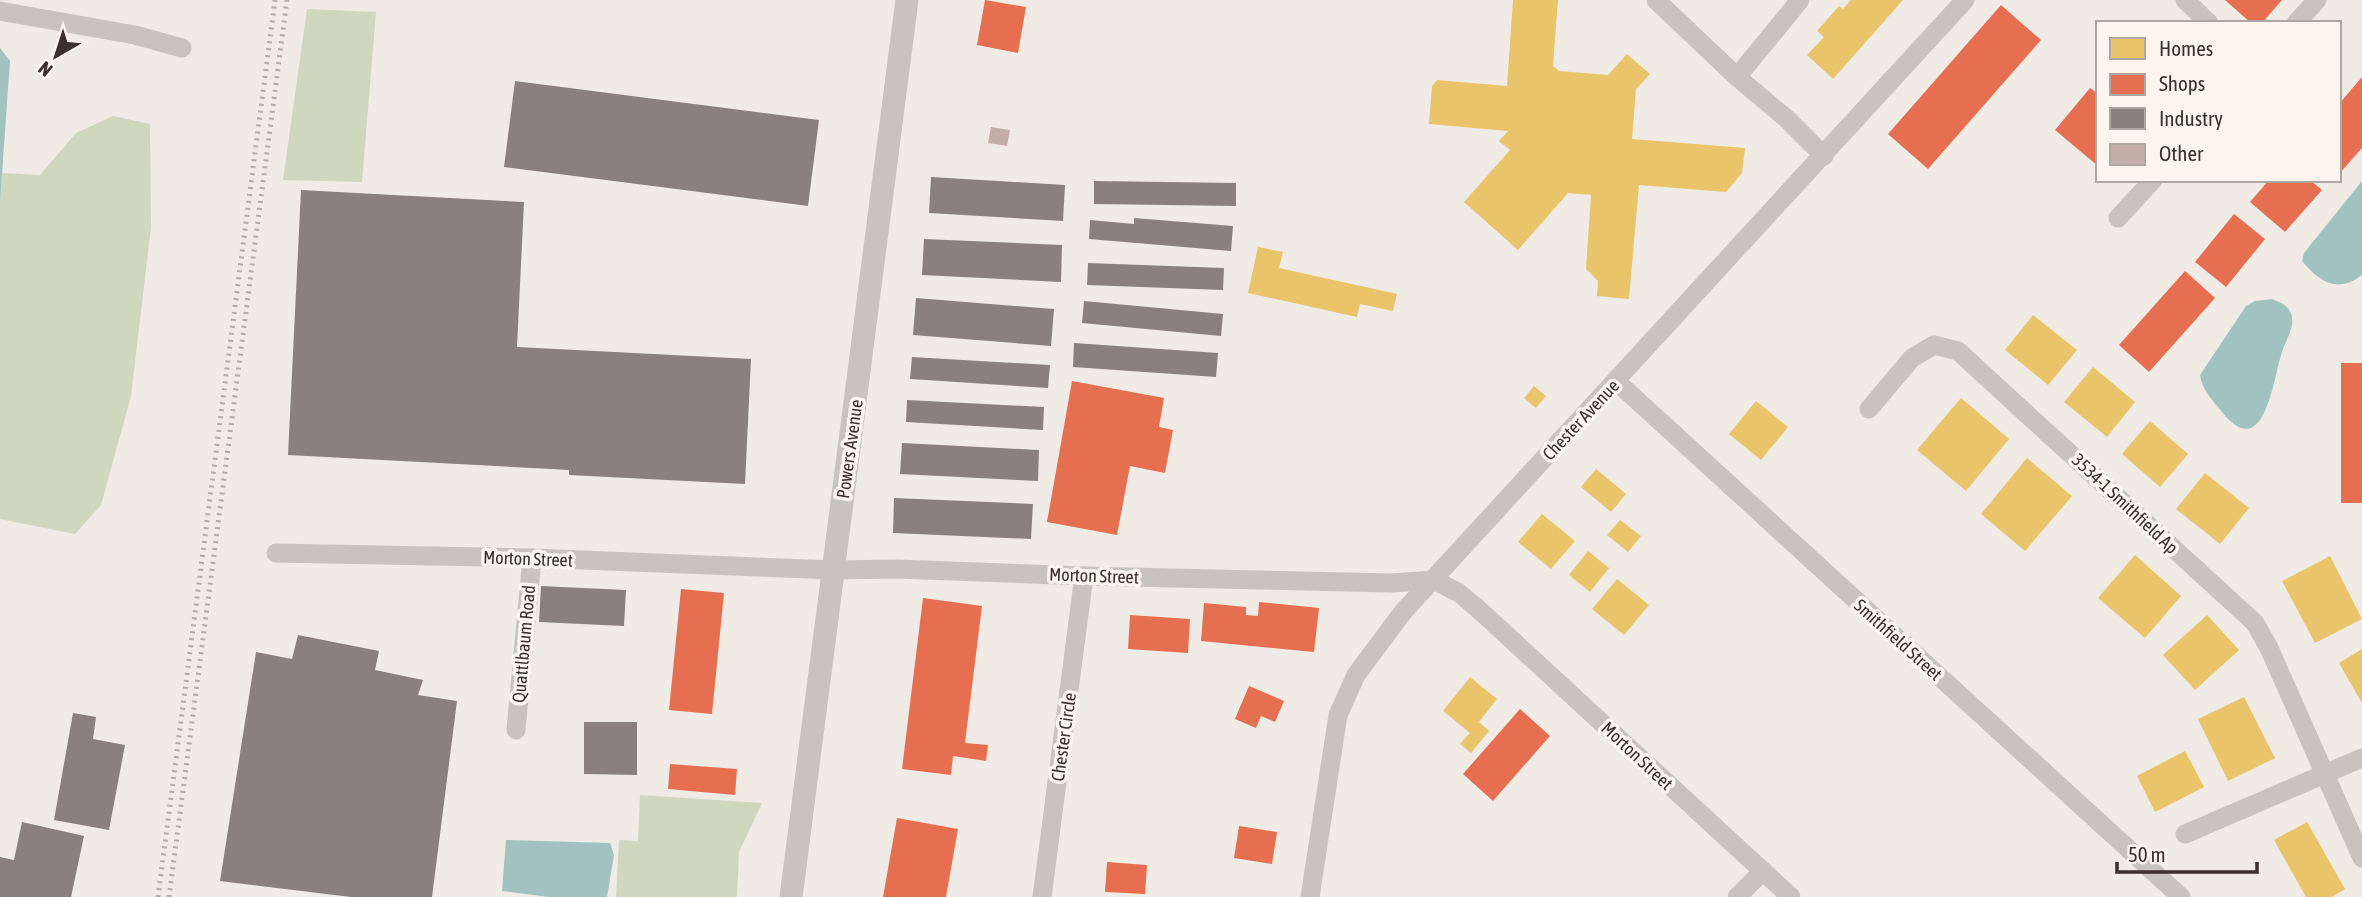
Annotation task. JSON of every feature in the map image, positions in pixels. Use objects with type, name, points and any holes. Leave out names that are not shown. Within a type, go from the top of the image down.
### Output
[{"type":"street","name":"Powers Avenue","points":[[791,897],[907,0]]},
{"type":"street","points":[[1656,0],[1824,156]]},
{"type":"street","points":[[1737,77],[1800,0]]},
{"type":"street","name":"Chester Avenue","points":[[1310,897],[1338,715],[1356,675],[1403,612],[1965,0]]},
{"type":"street","points":[[2185,0],[2207,21]]},
{"type":"street","points":[[2298,21],[2316,0]]},
{"type":"street","points":[[0,10],[135,35],[182,48]]},
{"type":"street","points":[[2118,218],[2151,182]]},
{"type":"street","name":"3534-1 Smithfield Ap","points":[[1868,409],[1912,358],[1934,345],[1958,351],[2255,624],[2269,648],[2362,858]]},
{"type":"street","name":"Smithfield Street","points":[[1617,382],[2181,897]]},
{"type":"street","name":"Morton Street","points":[[276,553],[532,558],[834,570],[897,569],[1084,576],[1392,583],[1434,580],[1459,593],[1476,607],[1791,897]]},
{"type":"street","name":"Quattlbaum Road","points":[[516,730],[532,558]]},
{"type":"street","name":"Chester Circle","points":[[1042,897],[1084,576]]},
{"type":"street","points":[[2185,834],[2362,758]]},
{"type":"street","points":[[1737,897],[1763,871]]},
{"type":"green space","points":[[307,9],[376,12],[362,182],[283,180]]},
{"type":"green space","points":[[113,116],[150,124],[151,227],[131,396],[101,505],[75,534],[0,519],[2,173],[40,175],[76,133]]},
{"type":"green space","points":[[640,795],[762,803],[739,852],[737,897],[616,897],[619,840],[638,841]]},
{"type":"water","points":[[0,48],[10,61],[0,202]]},
{"type":"water","points":[[2362,181],[2362,275],[2345,284],[2329,283],[2315,275],[2302,261],[2304,253]]},
{"type":"water","points":[[2272,299],[2288,309],[2292,316],[2292,327],[2265,412],[2258,423],[2248,429],[2237,426],[2222,412],[2205,391],[2200,375],[2246,306],[2255,301]]},
{"type":"water","points":[[506,840],[610,843],[614,855],[607,897],[549,897],[502,891]]},
{"type":"building: Homes","points":[[1513,0],[1558,0],[1553,66],[1559,71],[1608,75],[1627,54],[1650,74],[1636,89],[1632,139],[1745,148],[1742,173],[1726,192],[1639,185],[1629,299],[1597,296],[1598,281],[1586,269],[1591,195],[1568,193],[1518,250],[1464,202],[1510,150],[1499,141],[1508,131],[1429,124],[1432,86],[1437,80],[1507,86]]},
{"type":"building: Homes","points":[[1851,0],[1903,0],[1833,79],[1807,55],[1824,37],[1817,31],[1839,6],[1843,9]]},
{"type":"building: Homes","points":[[1258,247],[1283,252],[1279,268],[1397,294],[1393,311],[1360,304],[1357,317],[1248,293]]},
{"type":"building: Homes","points":[[2033,315],[2077,350],[2048,385],[2005,350]]},
{"type":"building: Homes","points":[[2093,367],[2135,402],[2107,437],[2064,402]]},
{"type":"building: Homes","points":[[1534,386],[1546,396],[1536,408],[1524,398]]},
{"type":"building: Homes","points":[[1961,398],[2009,439],[1966,491],[1917,450]]},
{"type":"building: Homes","points":[[1756,401],[1788,427],[1761,460],[1729,434]]},
{"type":"building: Homes","points":[[2150,421],[2188,454],[2160,487],[2122,454]]},
{"type":"building: Homes","points":[[2027,458],[2072,496],[2025,551],[1981,514]]},
{"type":"building: Homes","points":[[1596,469],[1626,494],[1611,512],[1581,487]]},
{"type":"building: Homes","points":[[2205,473],[2249,508],[2220,544],[2176,509]]},
{"type":"building: Homes","points":[[1542,514],[1575,541],[1551,569],[1518,542]]},
{"type":"building: Homes","points":[[1620,520],[1641,536],[1628,552],[1607,535]]},
{"type":"building: Homes","points":[[1588,551],[1609,568],[1590,592],[1569,575]]},
{"type":"building: Homes","points":[[2135,555],[2181,596],[2145,638],[2098,598]]},
{"type":"building: Homes","points":[[2330,556],[2362,619],[2315,643],[2282,581]]},
{"type":"building: Homes","points":[[1617,579],[1649,605],[1624,635],[1592,609]]},
{"type":"building: Homes","points":[[2207,615],[2239,650],[2195,690],[2163,655]]},
{"type":"building: Homes","points":[[2362,649],[2362,703],[2339,663]]},
{"type":"building: Homes","points":[[1470,677],[1497,699],[1479,722],[1489,731],[1471,753],[1460,744],[1470,733],[1443,711]]},
{"type":"building: Homes","points":[[2244,697],[2275,758],[2228,781],[2198,719]]},
{"type":"building: Homes","points":[[2185,751],[2204,787],[2155,812],[2137,776]]},
{"type":"building: Homes","points":[[2307,822],[2345,889],[2332,897],[2306,897],[2274,840]]},
{"type":"building: Shops","points":[[985,0],[1026,7],[1018,53],[977,45]]},
{"type":"building: Shops","points":[[2225,0],[2282,0],[2264,21],[2249,21]]},
{"type":"building: Shops","points":[[2001,5],[2041,40],[1928,169],[1888,134]]},
{"type":"building: Shops","points":[[2362,77],[2362,148],[2341,172],[2341,102]]},
{"type":"building: Shops","points":[[2090,88],[2096,92],[2096,164],[2055,130]]},
{"type":"building: Shops","points":[[2267,182],[2312,182],[2322,190],[2285,232],[2250,202]]},
{"type":"building: Shops","points":[[2234,214],[2265,239],[2226,287],[2195,262]]},
{"type":"building: Shops","points":[[2185,271],[2215,298],[2149,372],[2119,345]]},
{"type":"building: Shops","points":[[2341,363],[2362,363],[2362,503],[2341,503]]},
{"type":"building: Shops","points":[[1072,381],[1164,398],[1159,427],[1173,430],[1165,473],[1130,466],[1117,535],[1047,522]]},
{"type":"building: Shops","points":[[681,589],[724,593],[712,714],[669,710]]},
{"type":"building: Shops","points":[[923,598],[982,606],[965,743],[988,745],[986,761],[953,756],[951,775],[902,769]]},
{"type":"building: Shops","points":[[1259,602],[1319,608],[1314,652],[1201,641],[1204,603],[1246,607],[1246,615],[1258,616]]},
{"type":"building: Shops","points":[[1130,615],[1190,619],[1188,653],[1128,649]]},
{"type":"building: Shops","points":[[1249,686],[1284,701],[1275,722],[1261,716],[1256,728],[1235,719]]},
{"type":"building: Shops","points":[[1520,709],[1550,736],[1493,801],[1463,774]]},
{"type":"building: Shops","points":[[670,764],[737,769],[735,795],[668,789]]},
{"type":"building: Shops","points":[[897,818],[958,829],[946,897],[883,897]]},
{"type":"building: Shops","points":[[1239,826],[1277,832],[1272,864],[1234,858]]},
{"type":"building: Shops","points":[[1107,862],[1147,865],[1145,894],[1105,892]]},
{"type":"building: Industry","points":[[515,81],[819,120],[808,206],[504,167]]},
{"type":"building: Industry","points":[[931,177],[1065,185],[1063,221],[929,213]]},
{"type":"building: Industry","points":[[1094,181],[1236,183],[1236,206],[1094,204]]},
{"type":"building: Industry","points":[[301,190],[524,202],[517,347],[751,359],[745,484],[569,475],[569,470],[288,455]]},
{"type":"building: Industry","points":[[1134,218],[1233,226],[1231,251],[1089,239],[1090,220],[1134,224]]},
{"type":"building: Industry","points":[[924,239],[1062,245],[1061,282],[922,275]]},
{"type":"building: Industry","points":[[1088,263],[1224,268],[1223,290],[1087,285]]},
{"type":"building: Industry","points":[[916,298],[1054,309],[1051,346],[913,335]]},
{"type":"building: Industry","points":[[1084,301],[1223,314],[1221,336],[1082,323]]},
{"type":"building: Industry","points":[[1074,343],[1218,353],[1216,377],[1073,367]]},
{"type":"building: Industry","points":[[912,357],[1050,365],[1048,388],[910,379]]},
{"type":"building: Industry","points":[[907,400],[1044,407],[1043,430],[906,422]]},
{"type":"building: Industry","points":[[902,443],[1039,450],[1038,481],[900,474]]},
{"type":"building: Industry","points":[[894,498],[1033,504],[1031,539],[893,533]]},
{"type":"building: Industry","points":[[541,586],[626,590],[624,626],[539,622]]},
{"type":"building: Industry","points":[[298,635],[379,651],[375,670],[423,680],[418,695],[457,701],[432,897],[351,897],[220,881],[256,652],[292,659]]},
{"type":"building: Industry","points":[[73,713],[96,717],[93,739],[125,745],[109,830],[54,820]]},
{"type":"building: Industry","points":[[584,722],[637,722],[637,775],[584,774]]},
{"type":"building: Industry","points":[[22,822],[84,836],[71,897],[0,897],[0,857],[14,860]]},
{"type":"building: Other","points":[[991,127],[1010,130],[1007,146],[988,143]]},
{"type":"railway","points":[[158,897],[275,0]]},
{"type":"railway","points":[[169,897],[287,0]]}]
